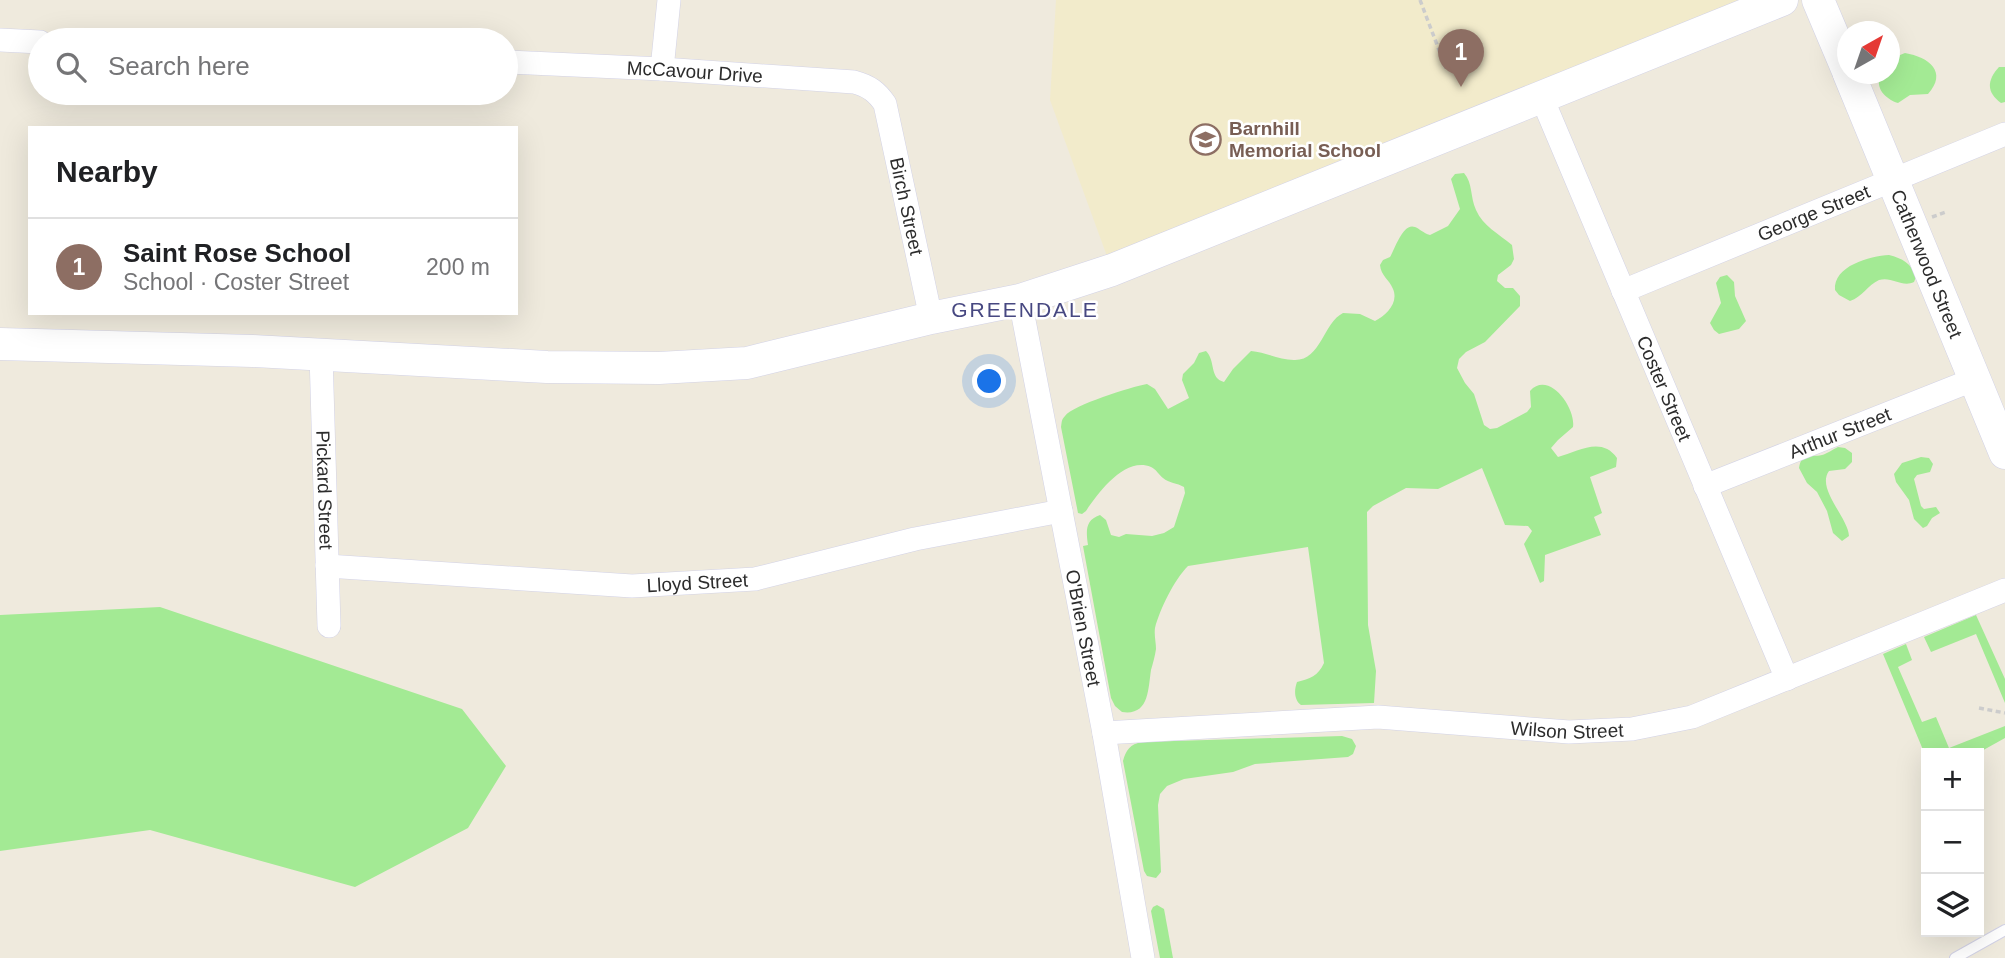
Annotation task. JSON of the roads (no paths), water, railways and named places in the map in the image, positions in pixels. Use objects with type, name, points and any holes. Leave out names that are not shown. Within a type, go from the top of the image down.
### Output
[{"type":"main road","points":[[0,344],[321,354],[547,367],[659,368],[747,363],[931,318],[1020,300],[1112,270],[1782,0]]},
{"type":"main road","name":"Catherwood Street","points":[[1818,0],[1837,46]]},
{"type":"main road","name":"Catherwood Street","points":[[1853,84],[1975,379],[2001,434]]},
{"type":"street","points":[[662,69],[669,0]]},
{"type":"street","points":[[0,40],[28,41]]},
{"type":"street","name":"McCavour Drive","points":[[518,63],[854,82],[867,86],[878,95]]},
{"type":"street","name":"Birch Street","points":[[878,95],[885,104],[931,318]]},
{"type":"street","name":"Coster Street","points":[[1542,98],[1787,679]]},
{"type":"street","name":"George Street","points":[[1623,291],[2005,134]]},
{"type":"street","name":"O'Brien Street","points":[[1020,300],[1104,733],[1143,958]]},
{"type":"street","name":"Pickard Street","points":[[321,354],[329,626]]},
{"type":"street","name":"Arthur Street","points":[[1705,486],[1975,379]]},
{"type":"street","name":"Lloyd Street","points":[[327,566],[632,586],[755,579],[915,539],[1061,511]]},
{"type":"street","name":"Wilson Street","points":[[1104,733],[1378,717],[1569,732],[1644,727],[1692,717],[2005,590]]},
{"type":"lane","points":[[1955,958],[2005,930]]},
{"type":"place","name":"Saint Rose School","points":[[1461,87]]},
{"type":"place","name":"Barnhill Memorial School","points":[[1206,139]]},
{"type":"district","name":"GREENDALE","points":[[1025,309]]}]
